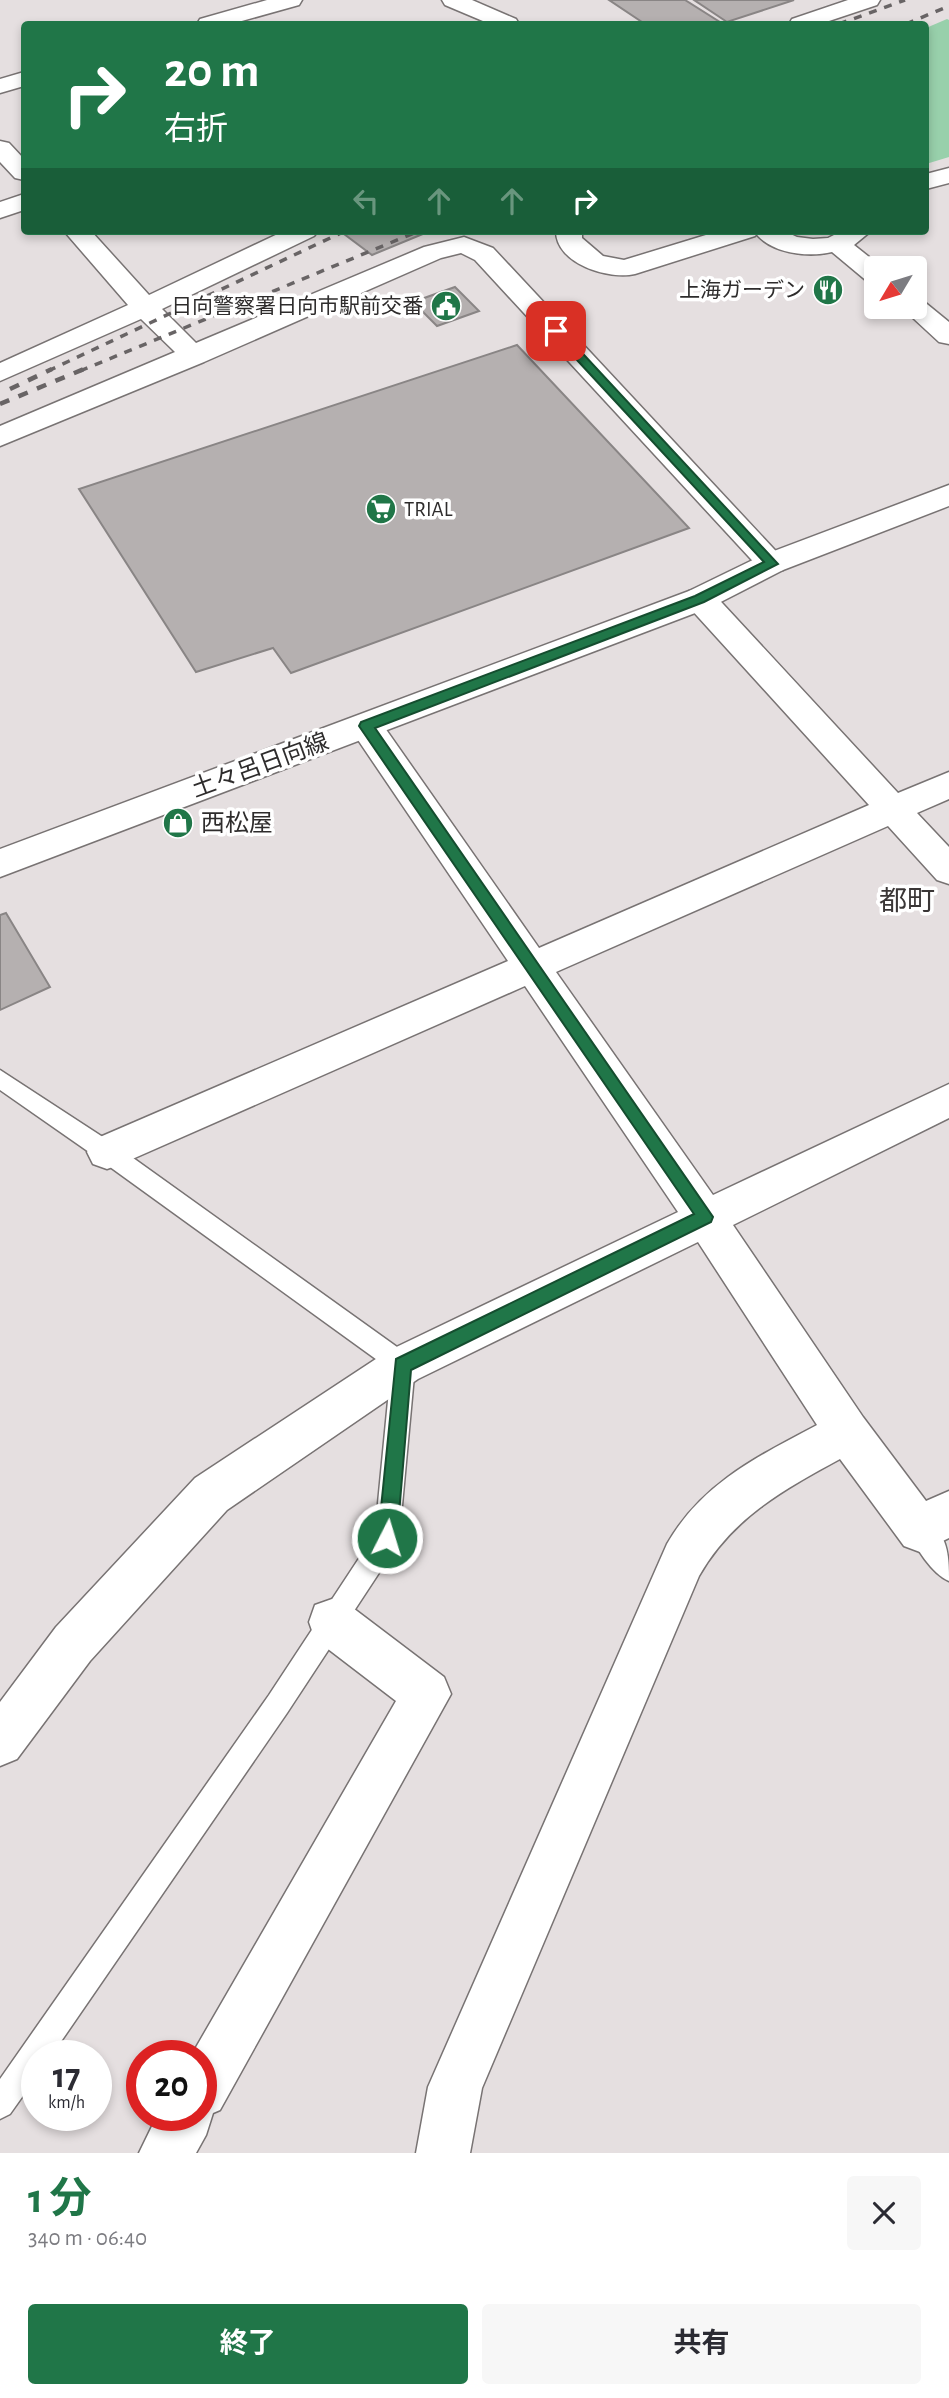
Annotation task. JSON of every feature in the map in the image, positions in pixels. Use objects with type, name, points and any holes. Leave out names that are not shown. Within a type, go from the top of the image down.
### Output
[{"type":"street","points":[[218,21],[291,0]]},
{"type":"street","points":[[453,0],[501,21]]},
{"type":"street","points":[[808,21],[863,1]]},
{"type":"street","points":[[0,86],[21,80]]},
{"type":"street","points":[[0,148],[21,170]]},
{"type":"street","points":[[929,181],[949,175]]},
{"type":"street","points":[[0,211],[21,203]]},
{"type":"street","points":[[81,235],[145,307],[194,356]]},
{"type":"street","points":[[0,373],[297,235]]},
{"type":"street","points":[[569,235],[569,239],[583,254],[597,265],[610,269],[625,268],[733,235]]},
{"type":"street","points":[[775,235],[795,245],[810,247],[848,237],[864,259]]},
{"type":"street","points":[[0,438],[433,252],[464,245],[484,254],[772,564]]},
{"type":"street","points":[[927,318],[949,336]]},
{"type":"street","name":"土々呂日向線","points":[[0,863],[699,599],[772,564],[949,495]]},
{"type":"street","points":[[699,599],[949,870]]},
{"type":"street","points":[[366,726],[705,1217],[847,1432],[935,1521]]},
{"type":"street","points":[[107,1152],[949,785]]},
{"type":"street","points":[[1,1737],[73,1644],[211,1494],[403,1365],[949,1100]]},
{"type":"street","points":[[443,2153],[455,2087],[683,1560],[703,1528],[732,1502],[761,1480],[847,1432]]},
{"type":"street","points":[[217,2063],[427,1693],[332,1622]]},
{"type":"street","points":[[166,2153],[178,2131]]},
{"type":"lane","points":[[0,1079],[107,1152],[403,1365],[387,1538],[278,1704],[0,2104]]},
{"type":"lane","points":[[935,1521],[949,1568]]},
{"type":"green space","points":[[949,20],[949,157],[929,163],[929,27]]},
{"type":"building","points":[[609,0],[685,0],[718,21],[640,21]]},
{"type":"building","points":[[694,0],[794,0],[730,21],[726,21]]},
{"type":"building","points":[[345,235],[420,235],[372,255]]},
{"type":"building","name":"日向警察署日向市駅前交番","points":[[455,287],[479,311],[437,326],[413,302]]},
{"type":"building","name":"TRIAL","points":[[517,345],[689,528],[291,673],[273,648],[196,672],[79,489]]},
{"type":"building","points":[[6,913],[50,987],[0,1010],[0,915]]},
{"type":"railway","points":[[847,21],[905,0]]},
{"type":"railway","points":[[913,21],[949,6]]},
{"type":"railway","points":[[48,371],[337,235]]},
{"type":"railway","points":[[80,371],[409,235]]},
{"type":"railway","points":[[10,389],[52,369]]},
{"type":"railway","points":[[0,404],[84,369]]},
{"type":"place","name":"上海ガーデン","points":[[828,290]]},
{"type":"place","name":"日向警察署日向市駅前交番","points":[[446,306]]},
{"type":"place","name":"TRIAL","points":[[381,509]]},
{"type":"place","name":"西松屋","points":[[178,823]]},
{"type":"district","name":"都町","points":[[907,900]]},
{"type":"route","points":[[387,1538],[403,1365],[705,1217],[366,726],[699,599],[772,564],[556,331]]}]
